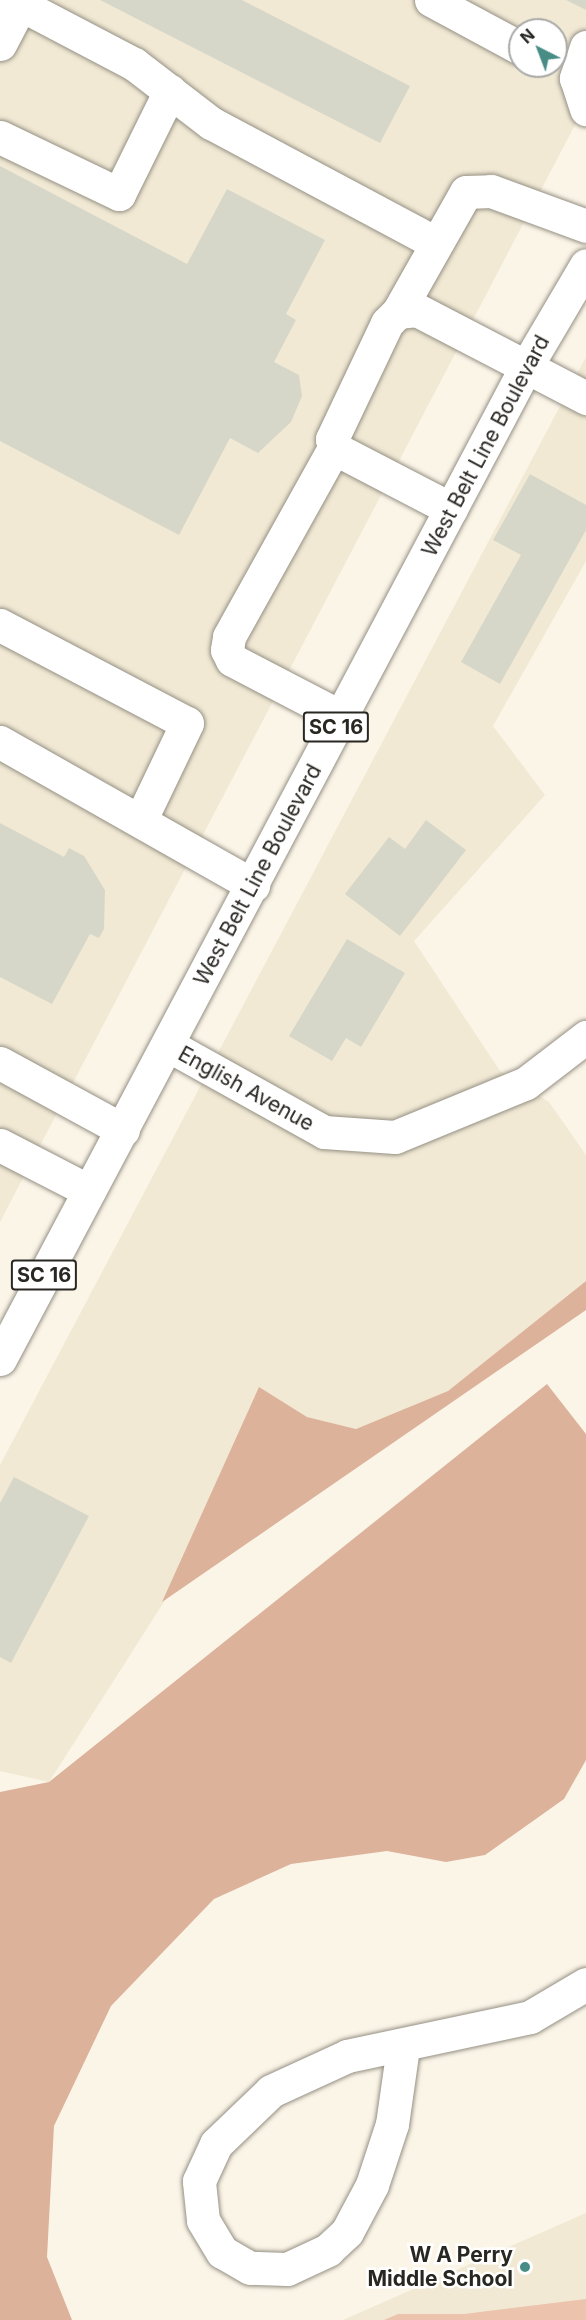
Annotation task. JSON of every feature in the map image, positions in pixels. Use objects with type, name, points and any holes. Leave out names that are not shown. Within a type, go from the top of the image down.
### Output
[{"type":"street","points":[[431,0],[508,42]]},
{"type":"street","points":[[0,44],[16,2],[134,64],[211,123],[436,243]]},
{"type":"street","points":[[568,68],[586,47]]},
{"type":"street","points":[[568,77],[586,109]]},
{"type":"street","points":[[0,137],[119,194],[170,91]]},
{"type":"street","points":[[341,717],[232,660],[227,650],[230,637],[334,448],[332,439],[387,323],[398,312],[459,200],[476,189],[586,226]]},
{"type":"street","name":"West Belt Line Boulevard","points":[[0,1359],[526,367],[586,266]]},
{"type":"street","points":[[398,312],[417,310],[586,398]]},
{"type":"street","points":[[334,448],[451,509]]},
{"type":"street","points":[[0,625],[187,723],[141,819]]},
{"type":"street","points":[[0,742],[141,819],[253,885]]},
{"type":"street","name":"English Avenue","points":[[168,1045],[324,1132],[394,1137],[526,1083],[586,1037]]},
{"type":"street","points":[[0,1063],[123,1130]]},
{"type":"street","points":[[0,1145],[89,1191]]},
{"type":"street","points":[[403,2048],[392,2124],[372,2185],[347,2232],[328,2250],[287,2270],[250,2268],[222,2252],[203,2220],[199,2181],[230,2126],[271,2091],[313,2068],[365,2052],[403,2048],[530,2017],[586,1984]]},
{"type":"shaded area","points":[[0,0],[586,0],[586,104],[0,1222]]},
{"type":"shaded area","points":[[586,357],[586,561],[493,726],[545,795],[414,941],[500,1071],[549,1102],[586,1155],[586,1281],[448,1391],[356,1429],[307,1417],[289,1406],[49,1782],[0,1771],[0,1465]]},
{"type":"shaded area","points":[[586,1281],[586,1310],[162,1602],[259,1387],[307,1417],[356,1429],[448,1391]]},
{"type":"shaded area","points":[[547,1384],[586,1434],[586,1760],[564,1799],[485,1855],[446,1862],[387,1851],[291,1864],[214,1899],[111,2006],[54,2126],[47,2257],[72,2320],[0,2320],[0,1792],[49,1782]]},
{"type":"shaded area","name":"W A Perry Middle School","points":[[586,2213],[586,2320],[343,2320]]},
{"type":"shaded area","points":[[586,2299],[586,2320],[384,2320],[398,2314],[464,2314]]},
{"type":"building","points":[[100,0],[242,0],[410,86],[380,143]]},
{"type":"building","points":[[566,0],[586,0],[586,10]]},
{"type":"building","points":[[0,166],[187,264],[227,189],[325,240],[286,314],[296,320],[274,362],[299,375],[302,396],[291,422],[258,453],[230,438],[179,535],[0,441]]},
{"type":"building","points":[[530,474],[586,505],[586,530],[500,684],[461,662],[521,555],[493,540]]},
{"type":"building","points":[[426,820],[466,850],[400,936],[345,894],[389,837],[405,849]]},
{"type":"building","points":[[0,823],[64,857],[69,848],[84,856],[105,890],[104,929],[99,938],[90,934],[52,1004],[0,977]]},
{"type":"building","points":[[347,939],[405,973],[361,1047],[346,1038],[332,1061],[289,1036]]},
{"type":"building","points":[[14,1477],[89,1516],[11,1663],[0,1657],[0,1503]]},
{"type":"place","name":"W A Perry Middle School","points":[[525,2267]]}]
